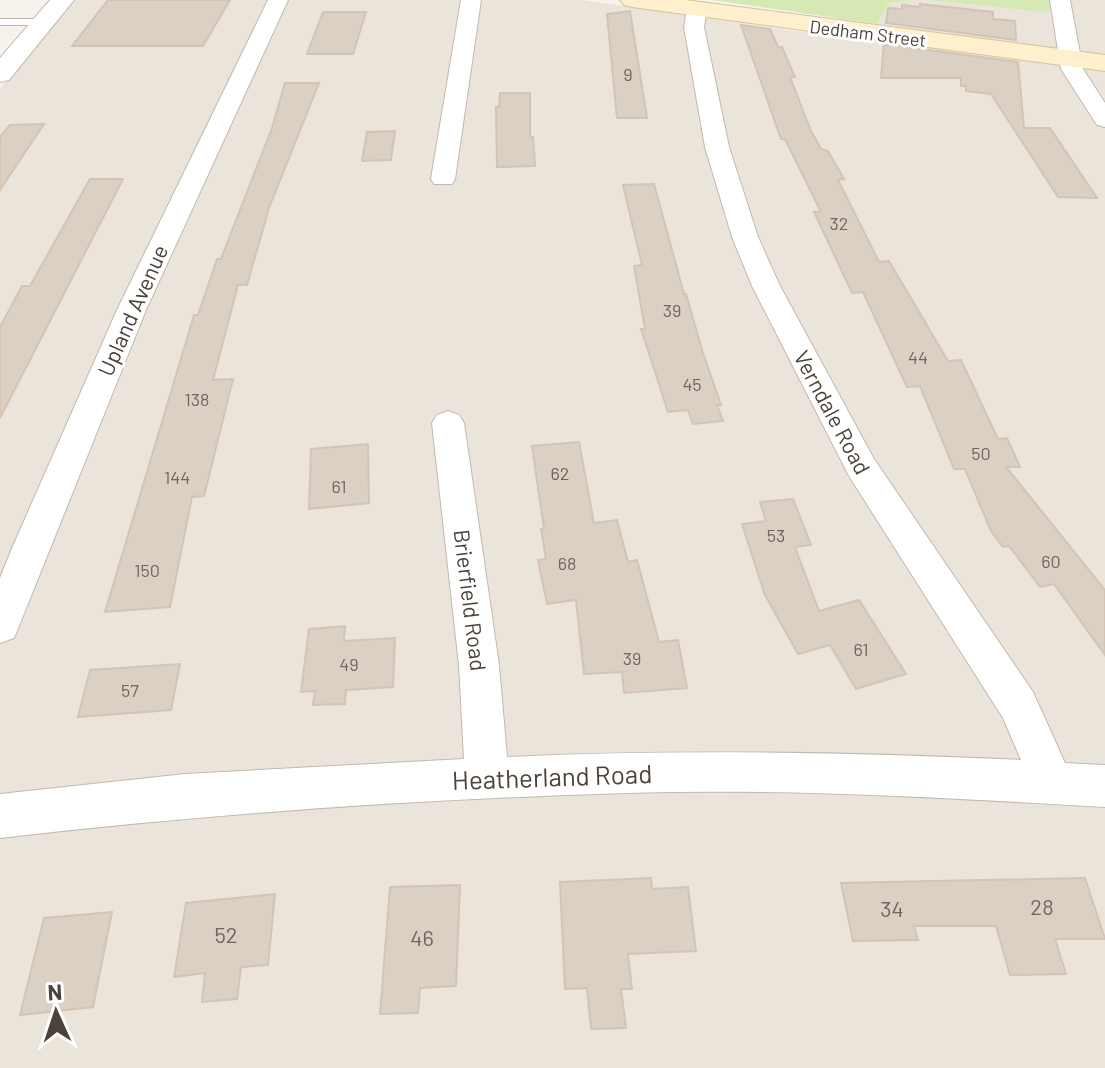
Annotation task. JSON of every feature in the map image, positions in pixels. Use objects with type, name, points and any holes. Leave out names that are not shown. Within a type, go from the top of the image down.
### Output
[{"type":"main road","name":"Dedham Street","points":[[632,0],[1105,63]]},
{"type":"street","points":[[0,74],[62,0]]},
{"type":"street","name":"Upland Avenue","points":[[0,626],[71,447],[202,152],[278,0]]},
{"type":"street","points":[[443,179],[471,0]]},
{"type":"street","points":[[1060,0],[1075,77],[1105,120]]},
{"type":"street","name":"Verndale Road","points":[[697,9],[694,27],[717,147],[755,262],[861,467],[1018,705],[1051,782]]},
{"type":"street","name":"Brierfield Road","points":[[448,423],[479,665],[487,777]]},
{"type":"street","name":"Heatherland Road","points":[[0,816],[185,795],[487,777],[703,771],[862,773],[1105,786]]},
{"type":"lane","points":[[0,22],[43,22]]},
{"type":"shaded area","points":[[76,0],[582,0],[788,30],[1105,68],[1105,1068],[0,1068],[0,89]]},
{"type":"shaded area","points":[[914,0],[1105,0],[1105,55],[877,24],[888,3]]},
{"type":"green space","points":[[712,0],[914,0],[888,3],[877,24]]},
{"type":"green space","points":[[930,0],[1052,0],[1055,8],[1043,12]]},
{"type":"building","points":[[108,0],[230,0],[203,46],[72,46]]},
{"type":"building","points":[[920,4],[993,12],[993,19],[1015,21],[1016,40],[886,23],[888,8],[902,9],[902,5],[920,7]]},
{"type":"building","points":[[630,11],[647,118],[617,118],[607,14]]},
{"type":"building","points":[[323,12],[366,12],[353,54],[307,54]]},
{"type":"building","points":[[741,25],[770,29],[778,47],[782,47],[795,77],[790,77],[811,131],[821,149],[828,151],[844,179],[838,180],[879,262],[889,261],[948,361],[961,360],[998,439],[1007,438],[1020,467],[1006,467],[1105,590],[1105,655],[1054,584],[1040,587],[1009,546],[1003,547],[991,531],[965,469],[954,469],[920,386],[907,387],[863,292],[852,293],[814,212],[821,212],[785,139],[781,139]]},
{"type":"building","points":[[884,44],[1018,62],[1024,128],[1050,128],[1097,198],[1058,197],[991,94],[966,91],[966,86],[961,86],[961,78],[881,78]]},
{"type":"building","points":[[285,83],[319,83],[269,208],[247,285],[238,285],[213,380],[233,379],[204,496],[192,497],[170,607],[105,612],[194,315],[198,315],[217,259],[221,259],[272,128]]},
{"type":"building","points":[[500,93],[530,93],[530,137],[533,137],[535,166],[497,167],[496,107],[499,107]]},
{"type":"building","points":[[44,124],[0,190],[0,137],[10,125]]},
{"type":"building","points":[[395,131],[391,160],[362,161],[367,132]]},
{"type":"building","points":[[90,179],[123,179],[0,418],[0,327],[22,286],[30,286]]},
{"type":"building","points":[[654,184],[684,294],[721,405],[717,405],[723,421],[693,424],[688,410],[668,412],[641,329],[645,329],[634,266],[642,265],[623,185]]},
{"type":"building","points":[[579,442],[594,523],[617,520],[628,562],[637,560],[659,642],[678,640],[687,688],[624,693],[622,672],[584,674],[576,600],[547,604],[538,560],[546,559],[532,446]]},
{"type":"building","points":[[368,444],[369,503],[309,509],[311,449]]},
{"type":"building","points":[[793,499],[811,545],[795,547],[819,611],[859,600],[906,674],[856,689],[830,645],[798,654],[765,595],[742,524],[766,521],[760,502]]},
{"type":"building","points":[[345,626],[344,641],[395,638],[393,687],[346,690],[345,704],[313,705],[315,691],[301,692],[309,629]]},
{"type":"building","points":[[180,664],[171,710],[78,717],[90,670]]},
{"type":"building","points":[[651,878],[652,889],[688,887],[696,951],[628,954],[632,989],[621,989],[626,1028],[591,1029],[587,988],[565,989],[560,882]]},
{"type":"building","points":[[1085,878],[1105,939],[1055,939],[1066,974],[1010,975],[996,926],[914,926],[918,940],[853,941],[841,883]]},
{"type":"building","points":[[460,885],[456,986],[420,988],[418,1013],[380,1014],[390,887]]},
{"type":"building","points":[[275,894],[268,965],[241,967],[237,999],[202,1002],[205,973],[174,977],[186,903]]},
{"type":"building","points":[[112,912],[93,1007],[20,1015],[44,918]]}]
